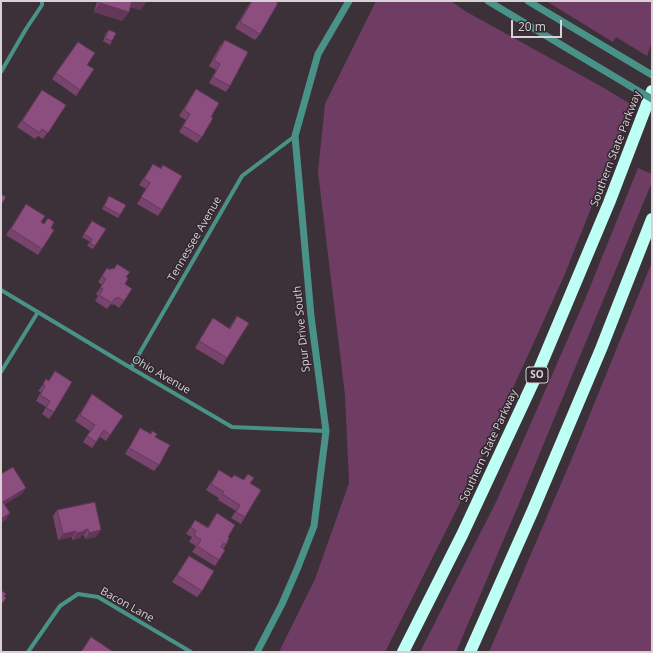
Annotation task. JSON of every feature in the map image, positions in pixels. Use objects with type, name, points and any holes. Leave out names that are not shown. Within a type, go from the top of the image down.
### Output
[{"type":"highway","name":"Southern State Parkway","points":[[404,652],[462,535],[538,372],[609,203],[652,90]]},
{"type":"highway","points":[[470,652],[533,510],[601,349],[652,218]]},
{"type":"street","points":[[1,72],[42,5],[42,1]]},
{"type":"street","name":"Spur Drive South","points":[[257,652],[282,604],[314,526],[326,431],[311,316],[295,136],[318,54],[349,1]]},
{"type":"street","points":[[488,1],[652,99]]},
{"type":"street","points":[[528,1],[652,75]]},
{"type":"street","name":"Tennessee Avenue","points":[[131,368],[242,176],[295,136]]},
{"type":"street","name":"Ohio Avenue","points":[[1,290],[232,427],[326,431]]},
{"type":"street","points":[[1,372],[38,312]]},
{"type":"street","name":"Bacon Lane","points":[[28,652],[60,606],[78,594],[98,597],[191,652]]},
{"type":"shaded area","points":[[376,1],[451,1],[465,11],[632,105],[564,276],[468,487],[385,652],[279,652],[315,579],[349,483],[345,395],[318,172],[325,104]]},
{"type":"shaded area","points":[[546,1],[652,1],[652,42],[647,56],[616,37],[613,42]]},
{"type":"shaded area","points":[[638,168],[652,174],[652,182],[456,652],[420,652],[498,498],[584,302]]},
{"type":"shaded area","points":[[652,262],[652,652],[489,652],[572,458]]},
{"type":"building","points":[[101,1],[132,1],[129,12],[100,3]]},
{"type":"building","points":[[252,1],[274,1],[278,3],[260,34],[240,22]]},
{"type":"building","points":[[109,30],[116,33],[112,41],[105,38]]},
{"type":"building","points":[[225,40],[248,52],[230,86],[213,77],[220,64],[214,60]]},
{"type":"building","points":[[78,42],[95,53],[87,65],[94,69],[80,90],[56,73]]},
{"type":"building","points":[[196,89],[219,103],[211,117],[213,118],[202,137],[183,126],[190,114],[184,110]]},
{"type":"building","points":[[42,90],[66,105],[48,133],[42,129],[40,133],[22,121]]},
{"type":"building","points":[[153,164],[161,169],[163,165],[182,176],[162,210],[141,197],[150,183],[144,179]]},
{"type":"building","points":[[1,194],[6,197],[1,205]]},
{"type":"building","points":[[109,196],[126,205],[120,215],[104,206]]},
{"type":"building","points":[[26,204],[45,216],[41,222],[44,224],[48,218],[54,222],[51,228],[54,230],[42,249],[11,229]]},
{"type":"building","points":[[92,221],[106,229],[95,246],[90,243],[92,239],[84,234]]},
{"type":"building","points":[[117,264],[130,272],[126,277],[128,278],[125,284],[132,289],[124,301],[118,297],[117,299],[115,298],[112,303],[99,295],[103,289],[100,288],[106,279],[102,276],[107,268],[110,270],[112,268],[114,269]]},
{"type":"building","points":[[237,316],[249,323],[227,358],[199,341],[213,318],[230,329]]},
{"type":"building","points":[[55,371],[72,382],[54,412],[46,408],[50,401],[40,395],[45,386],[43,384],[46,379],[49,381]]},
{"type":"building","points":[[92,394],[123,416],[110,435],[104,430],[96,442],[87,436],[95,425],[80,415]]},
{"type":"building","points":[[140,428],[151,434],[152,431],[157,434],[155,437],[170,445],[159,465],[129,448]]},
{"type":"building","points":[[13,467],[26,488],[3,502],[10,513],[1,519],[1,474]]},
{"type":"building","points":[[219,470],[232,478],[234,475],[244,480],[248,474],[254,478],[250,483],[261,490],[245,517],[236,512],[240,505],[222,494],[224,492],[211,484]]},
{"type":"building","points":[[95,502],[101,530],[89,533],[88,529],[77,533],[76,531],[63,534],[57,510]]},
{"type":"building","points":[[217,513],[235,525],[228,537],[229,538],[226,545],[224,543],[221,547],[225,550],[219,560],[197,546],[201,540],[194,535],[196,531],[191,527],[195,520],[208,528]]},
{"type":"building","points":[[189,556],[214,571],[202,591],[177,575]]},
{"type":"building","points":[[1,590],[6,594],[4,596],[6,598],[1,605]]},
{"type":"building","points":[[91,637],[112,651],[81,652]]}]
